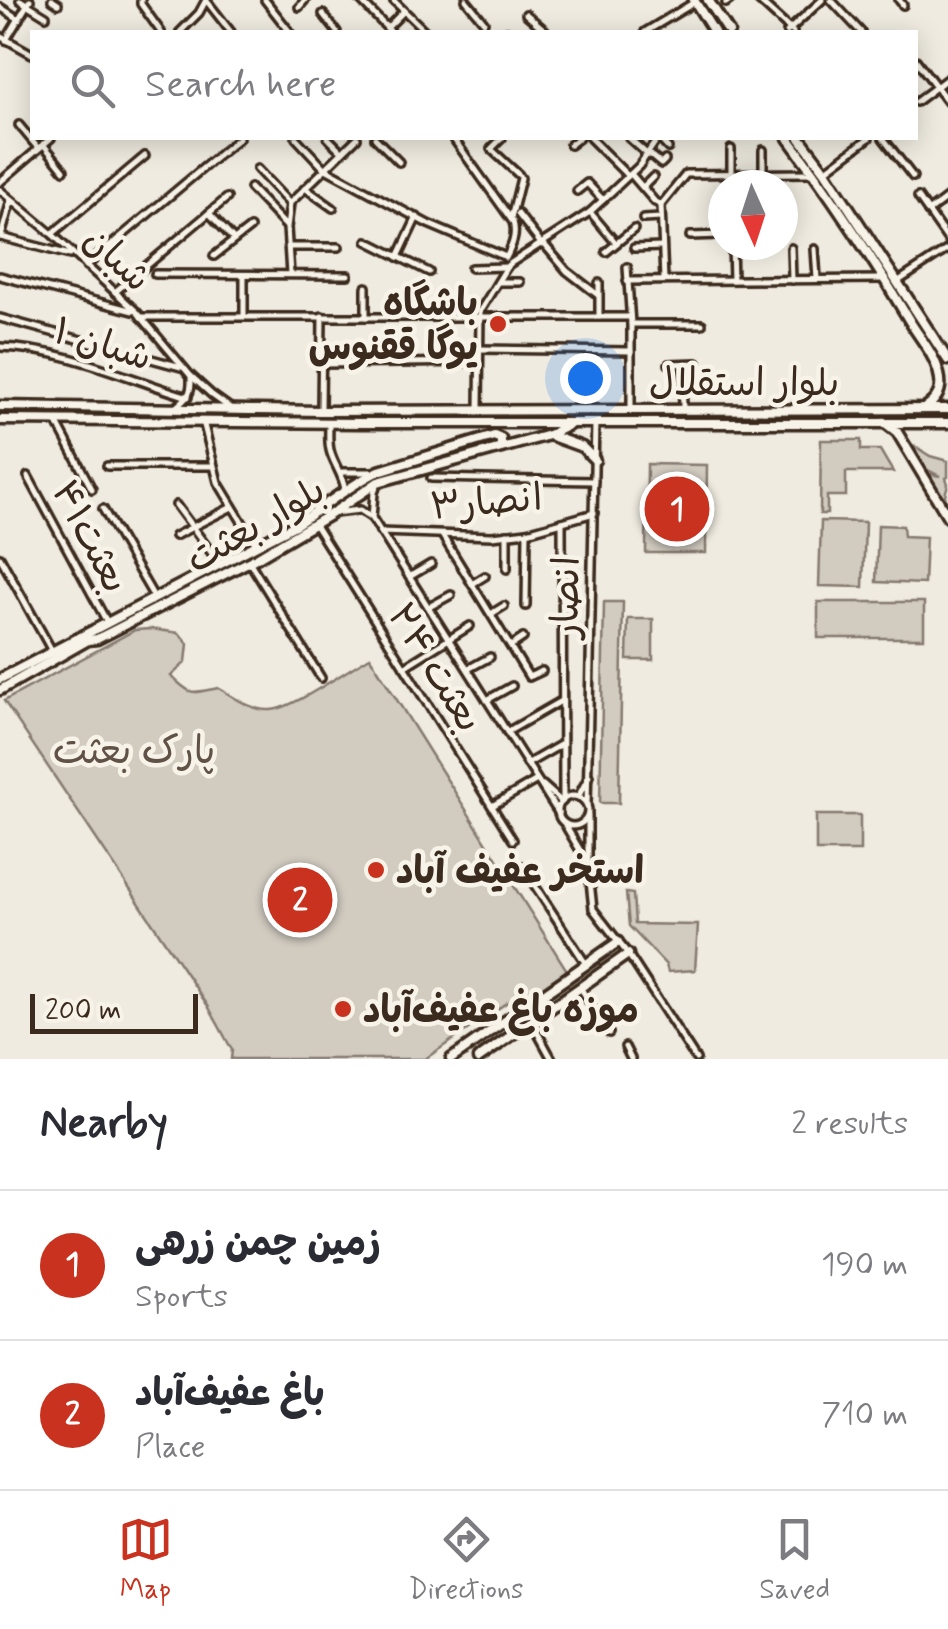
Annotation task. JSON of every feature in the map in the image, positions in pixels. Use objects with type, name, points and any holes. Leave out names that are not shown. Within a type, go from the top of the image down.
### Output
[{"type":"main road","points":[[708,0],[728,30]]},
{"type":"main road","points":[[694,1],[713,30]]},
{"type":"main road","points":[[789,140],[884,279],[940,373],[944,385],[935,401],[924,408]]},
{"type":"main road","points":[[802,140],[948,360]]},
{"type":"main road","points":[[920,340],[930,334]]},
{"type":"main road","name":"بلوار استقلال","points":[[0,406],[321,411],[948,409]]},
{"type":"main road","points":[[86,420],[87,406]]},
{"type":"main road","points":[[276,410],[276,422]]},
{"type":"main road","points":[[705,410],[705,422]]},
{"type":"main road","points":[[478,440],[496,411]]},
{"type":"main road","name":"بلوار استقلال","points":[[0,420],[948,423]]},
{"type":"main road","points":[[884,422],[897,432],[948,517]]},
{"type":"main road","points":[[467,423],[476,434],[468,445]]},
{"type":"main road","name":"بلوار بعثت","points":[[0,690],[88,640],[97,639],[249,562],[378,482],[549,434],[573,423]]},
{"type":"main road","points":[[549,434],[582,447],[595,460]]},
{"type":"main road","name":"بلوار بعثت","points":[[2,678],[295,525],[378,472],[494,436],[501,439],[501,447]]},
{"type":"main road","points":[[451,1059],[618,942]]},
{"type":"main road","points":[[478,1059],[628,954]]},
{"type":"main road","points":[[514,1014],[527,1024]]},
{"type":"street","points":[[20,0],[46,16]]},
{"type":"street","points":[[141,0],[160,30]]},
{"type":"street","points":[[182,30],[206,0],[229,30]]},
{"type":"street","points":[[265,0],[288,30]]},
{"type":"street","points":[[299,7],[304,0]]},
{"type":"street","points":[[360,0],[389,30],[404,11]]},
{"type":"street","points":[[466,0],[484,22]]},
{"type":"street","points":[[758,0],[788,30]]},
{"type":"street","points":[[792,30],[822,0]]},
{"type":"street","points":[[831,0],[859,30]]},
{"type":"street","points":[[648,30],[694,1]]},
{"type":"street","points":[[28,2],[3,38],[30,53]]},
{"type":"street","points":[[398,2],[424,30]]},
{"type":"street","points":[[2,6],[19,19]]},
{"type":"street","points":[[322,14],[335,30]]},
{"type":"street","points":[[526,14],[545,30]]},
{"type":"street","points":[[918,63],[948,102]]},
{"type":"street","points":[[918,100],[948,78]]},
{"type":"street","points":[[19,125],[30,136]]},
{"type":"street","points":[[35,140],[64,170]]},
{"type":"street","points":[[0,182],[48,140]]},
{"type":"street","points":[[222,140],[228,147]]},
{"type":"street","points":[[86,266],[237,140]]},
{"type":"street","points":[[298,140],[324,168],[417,217],[506,257]]},
{"type":"street","points":[[330,140],[342,152]]},
{"type":"street","points":[[290,274],[290,203],[356,140]]},
{"type":"street","points":[[377,140],[399,162]]},
{"type":"street","points":[[454,140],[511,218],[515,228],[513,246],[506,257],[508,266]]},
{"type":"street","points":[[498,140],[491,149],[520,177],[511,218]]},
{"type":"street","points":[[570,145],[576,140]]},
{"type":"street","points":[[592,140],[661,205],[664,280]]},
{"type":"street","points":[[632,140],[661,164],[665,160]]},
{"type":"street","points":[[479,410],[480,311],[508,266],[590,212],[649,154],[657,140]]},
{"type":"street","points":[[660,140],[668,148]]},
{"type":"street","points":[[825,171],[867,140]]},
{"type":"street","points":[[885,140],[913,177]]},
{"type":"street","points":[[731,149],[731,170]]},
{"type":"street","points":[[763,150],[764,170]]},
{"type":"street","points":[[52,234],[145,156]]},
{"type":"street","points":[[257,169],[290,203]]},
{"type":"street","points":[[798,173],[814,173]]},
{"type":"street","points":[[661,205],[686,174],[708,174]]},
{"type":"street","points":[[642,187],[654,177]]},
{"type":"street","points":[[578,191],[586,183],[602,200]]},
{"type":"street","points":[[250,188],[287,228]]},
{"type":"street","points":[[305,188],[333,208]]},
{"type":"street","name":"شبان","points":[[0,190],[139,314],[190,375],[234,410]]},
{"type":"street","points":[[928,212],[948,197]]},
{"type":"street","points":[[115,292],[227,198]]},
{"type":"street","points":[[918,198],[948,240]]},
{"type":"street","points":[[11,200],[0,238],[76,256]]},
{"type":"street","points":[[209,212],[234,240]]},
{"type":"street","points":[[590,212],[616,243]]},
{"type":"street","points":[[518,214],[567,271],[598,294]]},
{"type":"street","points":[[398,257],[417,217]]},
{"type":"street","points":[[643,218],[662,218]]},
{"type":"street","points":[[214,256],[250,228]]},
{"type":"street","points":[[606,252],[634,229]]},
{"type":"street","points":[[690,236],[708,235]]},
{"type":"street","points":[[366,241],[428,272]]},
{"type":"street","points":[[289,247],[338,247]]},
{"type":"street","points":[[634,248],[662,247]]},
{"type":"street","points":[[898,282],[948,248]]},
{"type":"street","points":[[815,249],[817,279]]},
{"type":"street","points":[[732,260],[733,280]]},
{"type":"street","points":[[791,260],[792,280]]},
{"type":"street","points":[[471,268],[508,266]]},
{"type":"street","points":[[627,267],[631,410]]},
{"type":"street","points":[[156,274],[348,275]]},
{"type":"street","points":[[244,274],[244,316]]},
{"type":"street","points":[[0,276],[139,314],[598,317],[702,324]]},
{"type":"street","points":[[627,280],[884,279]]},
{"type":"street","points":[[498,282],[520,282]]},
{"type":"street","points":[[598,283],[598,317]]},
{"type":"street","points":[[366,287],[366,317]]},
{"type":"street","points":[[321,411],[322,316]]},
{"type":"street","points":[[0,318],[184,368]]},
{"type":"street","name":"۱ شبان","points":[[0,347],[47,352],[84,362],[188,398]]},
{"type":"street","points":[[479,349],[631,352]]},
{"type":"street","points":[[322,364],[479,362]]},
{"type":"street","points":[[669,364],[697,363]]},
{"type":"street","points":[[682,364],[683,409]]},
{"type":"street","points":[[175,408],[191,392],[190,375]]},
{"type":"street","points":[[56,419],[92,489]]},
{"type":"street","points":[[204,421],[213,466],[230,504],[256,544]]},
{"type":"street","points":[[329,423],[329,446],[345,492]]},
{"type":"street","name":"انصار","points":[[588,806],[595,423]]},
{"type":"street","points":[[448,462],[450,479]]},
{"type":"street","points":[[107,466],[213,466]]},
{"type":"street","points":[[341,472],[378,472]]},
{"type":"street","name":"بعثت۴۱","points":[[28,476],[107,622]]},
{"type":"street","points":[[431,478],[594,481]]},
{"type":"street","points":[[372,518],[378,482]]},
{"type":"street","points":[[175,536],[230,504]]},
{"type":"street","points":[[176,505],[220,564]]},
{"type":"street","points":[[294,506],[300,513]]},
{"type":"street","points":[[103,508],[154,598]]},
{"type":"street","points":[[331,514],[360,510],[372,518],[588,862]]},
{"type":"street","name":"انصار۳","points":[[380,532],[442,536],[507,534],[594,513]]},
{"type":"street","points":[[559,814],[563,801],[562,522]]},
{"type":"street","name":"بعثت ۲۴","points":[[314,524],[513,840]]},
{"type":"street","points":[[526,606],[527,532]]},
{"type":"street","points":[[507,534],[507,569]]},
{"type":"street","points":[[442,536],[529,677],[542,671]]},
{"type":"street","points":[[0,557],[52,651]]},
{"type":"street","points":[[249,562],[321,678]]},
{"type":"street","points":[[409,577],[431,564]]},
{"type":"street","points":[[472,584],[485,576]]},
{"type":"street","points":[[429,607],[451,596]]},
{"type":"street","points":[[491,614],[504,606]]},
{"type":"street","points":[[404,667],[470,626]]},
{"type":"street","points":[[511,646],[523,638]]},
{"type":"street","points":[[468,669],[490,657]]},
{"type":"street","points":[[0,668],[2,678]]},
{"type":"street","points":[[487,700],[512,686]]},
{"type":"street","points":[[507,732],[562,700]]},
{"type":"street","points":[[527,764],[562,744]]},
{"type":"street","name":"انصار","points":[[578,798],[590,773]]},
{"type":"street","points":[[492,806],[536,780]]},
{"type":"street","points":[[536,780],[563,801]]},
{"type":"street","points":[[563,801],[578,798],[588,806],[593,908],[696,1059]]},
{"type":"street","points":[[563,822],[577,826],[588,815]]},
{"type":"street","points":[[522,866],[586,964]]},
{"type":"street","points":[[580,987],[609,1033]]},
{"type":"street","points":[[527,1024],[552,1059]]},
{"type":"street","points":[[625,1047],[631,1059]]},
{"type":"street","points":[[493,1048],[500,1059]]},
{"type":"green space","points":[[821,440],[861,440],[861,450],[880,450],[893,472],[846,472],[846,496],[827,496],[827,514],[820,514]]},
{"type":"green space","points":[[905,440],[930,456],[948,461],[948,509],[925,473],[940,476],[924,468]]},
{"type":"green space","points":[[647,464],[707,465],[706,553],[646,553]]},
{"type":"green space","points":[[821,521],[865,522],[863,587],[819,586]]},
{"type":"green space","points":[[878,525],[903,526],[904,536],[926,537],[924,584],[876,582]]},
{"type":"green space","points":[[604,602],[623,602],[619,803],[600,803]]},
{"type":"green space","points":[[818,602],[924,602],[924,638],[818,638]]},
{"type":"green space","points":[[628,619],[653,619],[653,660],[627,660]]},
{"type":"green space","name":"پارک بعثت","points":[[135,630],[179,633],[188,644],[186,662],[171,676],[188,690],[218,688],[263,710],[292,703],[370,657],[568,972],[527,998],[522,992],[425,1059],[231,1059],[232,1050],[208,1006],[4,701]]},
{"type":"green space","points":[[816,815],[860,815],[860,851],[816,851]]},
{"type":"green space","points":[[626,893],[633,894],[635,924],[698,925],[695,970],[668,972],[666,965],[629,926]]},
{"type":"place","name":"باشگاه یوگا ققنوس","points":[[498,324]]},
{"type":"place","name":"زمین چمن زرهی","points":[[677,509]]},
{"type":"place","name":"استخر عفیف آباد","points":[[376,870]]},
{"type":"place","name":"باغ عفیف‌آباد","points":[[300,900]]},
{"type":"place","name":"موزه باغ عفیف‌آباد","points":[[343,1009]]}]
